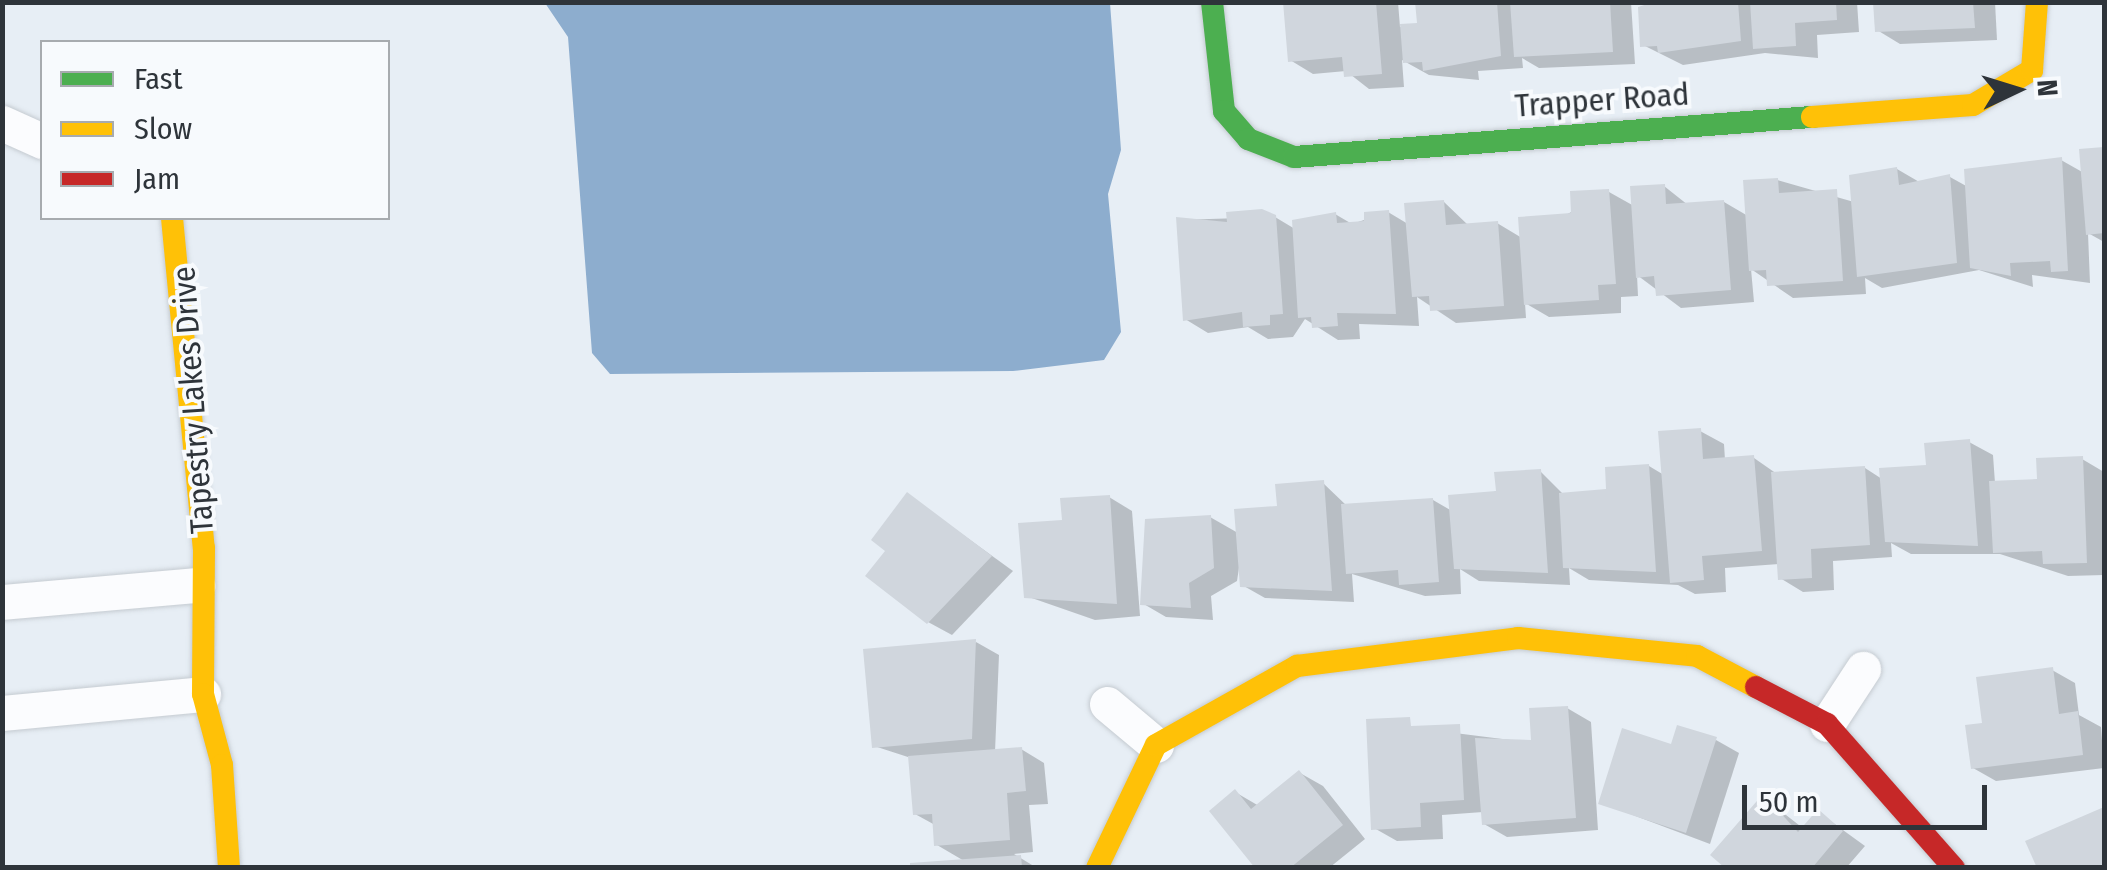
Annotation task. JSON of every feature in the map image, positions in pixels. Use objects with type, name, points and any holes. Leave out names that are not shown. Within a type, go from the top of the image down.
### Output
[{"type":"street","name":"Trapper Road","points":[[1212,2],[1224,111],[1248,139],[1294,156],[1973,105],[2032,70],[2036,2]]},
{"type":"street","points":[[2,123],[40,140]]},
{"type":"street","name":"Tapestry Lakes Drive","points":[[174,220],[180,228],[204,548],[197,585],[203,694],[222,766],[229,868]]},
{"type":"street","points":[[2,602],[197,585]]},
{"type":"street","points":[[1097,868],[1156,745],[1297,666],[1518,638],[1697,656],[1827,724],[1954,868]]},
{"type":"street","points":[[1827,724],[1863,668]]},
{"type":"street","points":[[2,713],[203,694]]},
{"type":"street","points":[[1107,704],[1156,745]]},
{"type":"water","points":[[545,3],[1110,3],[1121,150],[1108,194],[1121,332],[1104,360],[1013,371],[610,374],[592,353],[568,37]]},
{"type":"building","points":[[1283,2],[1376,2],[1382,74],[1344,77],[1342,57],[1288,62]]},
{"type":"building","points":[[1415,2],[1497,2],[1501,56],[1423,71],[1422,62],[1403,63],[1400,24],[1417,23]]},
{"type":"building","points":[[1510,2],[1610,2],[1613,52],[1514,57]]},
{"type":"building","points":[[1654,2],[1738,2],[1741,41],[1658,53],[1657,46],[1640,47],[1638,7]]},
{"type":"building","points":[[1750,2],[1836,2],[1837,20],[1795,23],[1796,46],[1753,49]]},
{"type":"building","points":[[1873,2],[1973,2],[1975,28],[1875,32]]},
{"type":"building","points":[[2104,147],[2104,233],[2086,235],[2079,149]]},
{"type":"building","points":[[2062,157],[2068,271],[2051,272],[2050,261],[2010,263],[2011,276],[1970,268],[1964,169]]},
{"type":"building","points":[[1897,167],[1899,185],[1950,174],[1957,263],[1857,277],[1849,175]]},
{"type":"building","points":[[1778,178],[1779,193],[1837,189],[1843,281],[1767,286],[1766,270],[1749,271],[1743,180]]},
{"type":"building","points":[[1665,184],[1666,204],[1724,200],[1731,290],[1656,296],[1654,276],[1636,278],[1630,186]]},
{"type":"building","points":[[1609,189],[1616,284],[1598,285],[1599,300],[1524,305],[1518,217],[1571,213],[1570,191]]},
{"type":"building","points":[[1444,200],[1446,225],[1498,221],[1504,306],[1430,311],[1429,296],[1412,297],[1404,203]]},
{"type":"building","points":[[1262,209],[1276,215],[1283,314],[1270,315],[1270,325],[1243,327],[1242,312],[1183,321],[1176,217],[1227,222],[1226,212]]},
{"type":"building","points":[[1389,210],[1396,314],[1337,313],[1338,326],[1312,328],[1311,317],[1298,318],[1292,220],[1336,212],[1337,223],[1364,221],[1364,212]]},
{"type":"building","points":[[1701,428],[1703,459],[1754,455],[1762,551],[1702,556],[1704,580],[1670,583],[1658,431]]},
{"type":"building","points":[[1970,439],[1978,546],[1885,542],[1879,468],[1926,465],[1924,443]]},
{"type":"building","points":[[2083,456],[2087,563],[2043,564],[2042,551],[1993,553],[1989,481],[2037,479],[2036,458]]},
{"type":"building","points":[[1649,464],[1656,572],[1563,568],[1559,493],[1606,489],[1605,467]]},
{"type":"building","points":[[1865,466],[1870,545],[1811,549],[1812,578],[1778,580],[1771,472]]},
{"type":"building","points":[[1541,469],[1548,573],[1454,569],[1448,495],[1496,491],[1494,472]]},
{"type":"building","points":[[1324,480],[1332,591],[1240,587],[1234,509],[1277,506],[1275,484]]},
{"type":"building","points":[[907,492],[992,556],[927,624],[865,576],[885,551],[871,540]]},
{"type":"building","points":[[1110,495],[1117,604],[1024,598],[1018,523],[1062,520],[1060,498]]},
{"type":"building","points":[[1433,498],[1439,582],[1399,585],[1398,570],[1346,574],[1341,504]]},
{"type":"building","points":[[1211,515],[1214,568],[1189,583],[1191,608],[1140,605],[1145,519]]},
{"type":"building","points":[[976,639],[972,739],[872,748],[863,649]]},
{"type":"building","points":[[2053,667],[2059,714],[2078,711],[2083,755],[1971,769],[1965,725],[1982,723],[1976,677]]},
{"type":"building","points":[[1568,706],[1576,818],[1482,825],[1475,738],[1531,740],[1529,708]]},
{"type":"building","points":[[1410,717],[1411,726],[1460,724],[1464,800],[1420,803],[1421,827],[1371,830],[1366,719]]},
{"type":"building","points":[[1677,725],[1717,737],[1686,833],[1598,804],[1622,728],[1671,744]]},
{"type":"building","points":[[1022,747],[1026,791],[1007,793],[1010,840],[934,846],[932,814],[913,815],[908,756]]},
{"type":"building","points":[[1299,770],[1343,825],[1290,868],[1255,868],[1209,811],[1235,789],[1251,809]]},
{"type":"building","points":[[1763,794],[1798,832],[1818,809],[1843,831],[1812,868],[1725,868],[1710,855]]},
{"type":"building","points":[[2104,807],[2104,868],[2037,868],[2025,841]]},
{"type":"building","points":[[1021,855],[1022,868],[910,868],[910,863]]},
{"type":"traffic: fast","points":[[1212,2],[1224,111],[1248,139],[1294,157],[1812,117]]},
{"type":"traffic: slow","points":[[1812,117],[1973,105],[2032,70],[2037,2]]},
{"type":"traffic: slow","points":[[172,220],[204,548],[203,694],[222,765],[229,868]]},
{"type":"traffic: slow","points":[[1097,868],[1156,745],[1297,666],[1518,638],[1697,656],[1756,687]]},
{"type":"traffic: jam","points":[[1756,687],[1827,724],[1954,868]]}]
